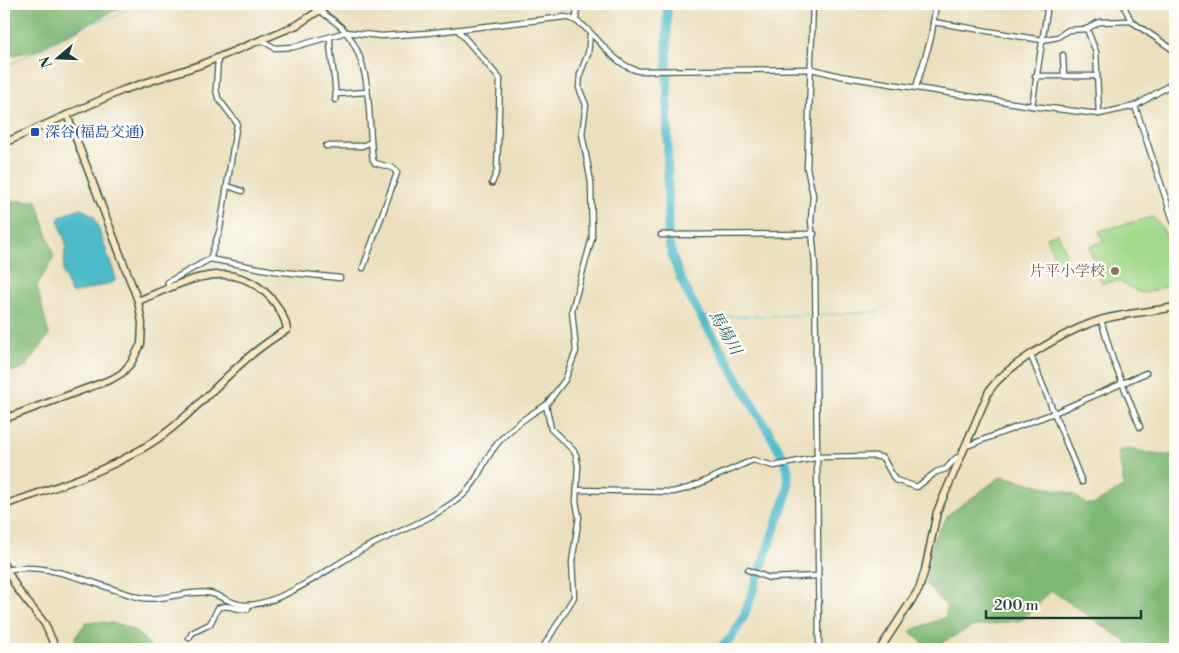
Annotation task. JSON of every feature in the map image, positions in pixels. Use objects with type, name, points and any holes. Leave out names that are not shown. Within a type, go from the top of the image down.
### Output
[{"type":"street","points":[[310,4],[346,32],[361,60],[374,162],[393,168],[398,173],[363,268]]},
{"type":"street","points":[[4,143],[123,90],[218,58],[297,25],[329,4]]},
{"type":"street","points":[[576,19],[577,4]]},
{"type":"street","points":[[813,4],[807,168],[813,195],[811,216],[814,234],[819,649]]},
{"type":"street","points":[[916,87],[936,4]]},
{"type":"street","points":[[1032,106],[1035,76],[1048,6],[1038,4]]},
{"type":"street","points":[[1123,4],[1131,21],[1175,51]]},
{"type":"street","points":[[261,40],[266,44],[280,48],[300,46],[346,32],[381,36],[483,28],[560,17],[576,19],[626,68],[639,71],[812,69],[1032,106],[1099,114],[1135,106],[1175,82]]},
{"type":"street","points":[[933,22],[1042,40],[1058,37],[1068,30],[1087,29],[1099,22],[1131,21]]},
{"type":"street","points":[[1087,29],[1096,52],[1099,114]]},
{"type":"street","points":[[458,30],[500,80],[497,171],[492,183]]},
{"type":"street","points":[[5,568],[42,570],[68,575],[144,598],[208,593],[230,602],[248,605],[263,602],[305,583],[462,496],[477,479],[497,444],[531,414],[546,405],[565,380],[576,351],[572,310],[592,238],[591,182],[582,134],[586,106],[579,88],[580,74],[588,54],[590,34]]},
{"type":"street","points":[[330,38],[332,73],[337,94],[335,100]]},
{"type":"street","points":[[1063,55],[1064,76]]},
{"type":"street","points":[[210,259],[220,229],[237,122],[218,98],[216,89],[218,58]]},
{"type":"street","points":[[1035,76],[1097,76]]},
{"type":"street","points":[[337,94],[366,92]]},
{"type":"street","points":[[1135,106],[1175,226]]},
{"type":"street","points":[[4,419],[112,379],[122,373],[131,363],[141,344],[142,323],[138,301],[67,115]]},
{"type":"street","points":[[326,146],[362,146],[371,142]]},
{"type":"street","points":[[228,186],[242,190]]},
{"type":"street","points":[[661,235],[814,234]]},
{"type":"street","points":[[168,289],[168,282],[210,259],[274,270],[340,278]]},
{"type":"street","points":[[4,506],[72,481],[117,462],[144,447],[172,428],[251,353],[287,330],[286,323],[272,299],[261,288],[248,280],[233,275],[215,274],[138,301]]},
{"type":"street","points":[[880,649],[919,589],[925,570],[935,517],[964,446],[989,391],[997,380],[1031,356],[1081,327],[1100,320],[1175,307]]},
{"type":"street","points":[[1100,320],[1140,427]]},
{"type":"street","points":[[1031,356],[1082,482]]},
{"type":"street","points":[[964,446],[1054,413],[1146,373]]},
{"type":"street","points":[[542,649],[574,597],[572,567],[579,521],[576,502],[576,455],[551,429],[546,405]]},
{"type":"street","points":[[577,490],[673,492],[690,488],[749,461],[770,466],[817,459],[879,456],[883,458],[895,480],[916,487],[936,472],[946,469],[956,458],[960,457]]},
{"type":"street","points":[[5,568],[18,590],[45,624],[56,649]]},
{"type":"street","points":[[748,570],[769,578],[818,576]]},
{"type":"street","points":[[190,638],[192,633],[210,624],[218,608],[227,605],[244,610],[248,609],[248,605]]},
{"type":"green space","points":[[4,4],[127,4],[36,51],[4,56]]},
{"type":"green space","points":[[4,201],[37,201],[54,257],[37,286],[49,335],[26,367],[4,374]]},
{"type":"green space","points":[[1153,217],[1164,231],[1172,259],[1172,269],[1167,285],[1141,293],[1118,281],[1102,283],[1089,247],[1103,241],[1099,231]]},
{"type":"green space","points":[[1058,233],[1067,257],[1056,261],[1046,237]]},
{"type":"green space","points":[[1129,449],[1159,455],[1175,453],[1175,649],[1136,649],[1051,590],[1022,620],[972,627],[929,649],[910,631],[946,617],[947,607],[926,584],[934,538],[949,514],[1002,476],[1073,494],[1086,504],[1095,504],[1124,486],[1118,451]]},
{"type":"green space","points":[[86,622],[124,626],[138,634],[152,649],[78,649],[75,638]]},
{"type":"water","points":[[80,208],[94,216],[116,278],[114,282],[73,294],[63,272],[66,243],[58,220],[61,216]]},
{"type":"waterway","points":[[4,65],[13,63],[44,47],[62,31],[116,16],[132,4]]},
{"type":"waterway","name":"馬場川","points":[[667,4],[668,237],[671,252],[682,281],[696,309],[784,458],[788,470],[788,491],[744,616],[731,638],[719,649]]},
{"type":"waterway","points":[[817,315],[879,312]]},
{"type":"waterway","points":[[701,317],[813,315]]},
{"type":"place","name":"深谷(福島交通)","points":[[35,132]]},
{"type":"place","name":"片平小学校","points":[[1115,271]]}]
